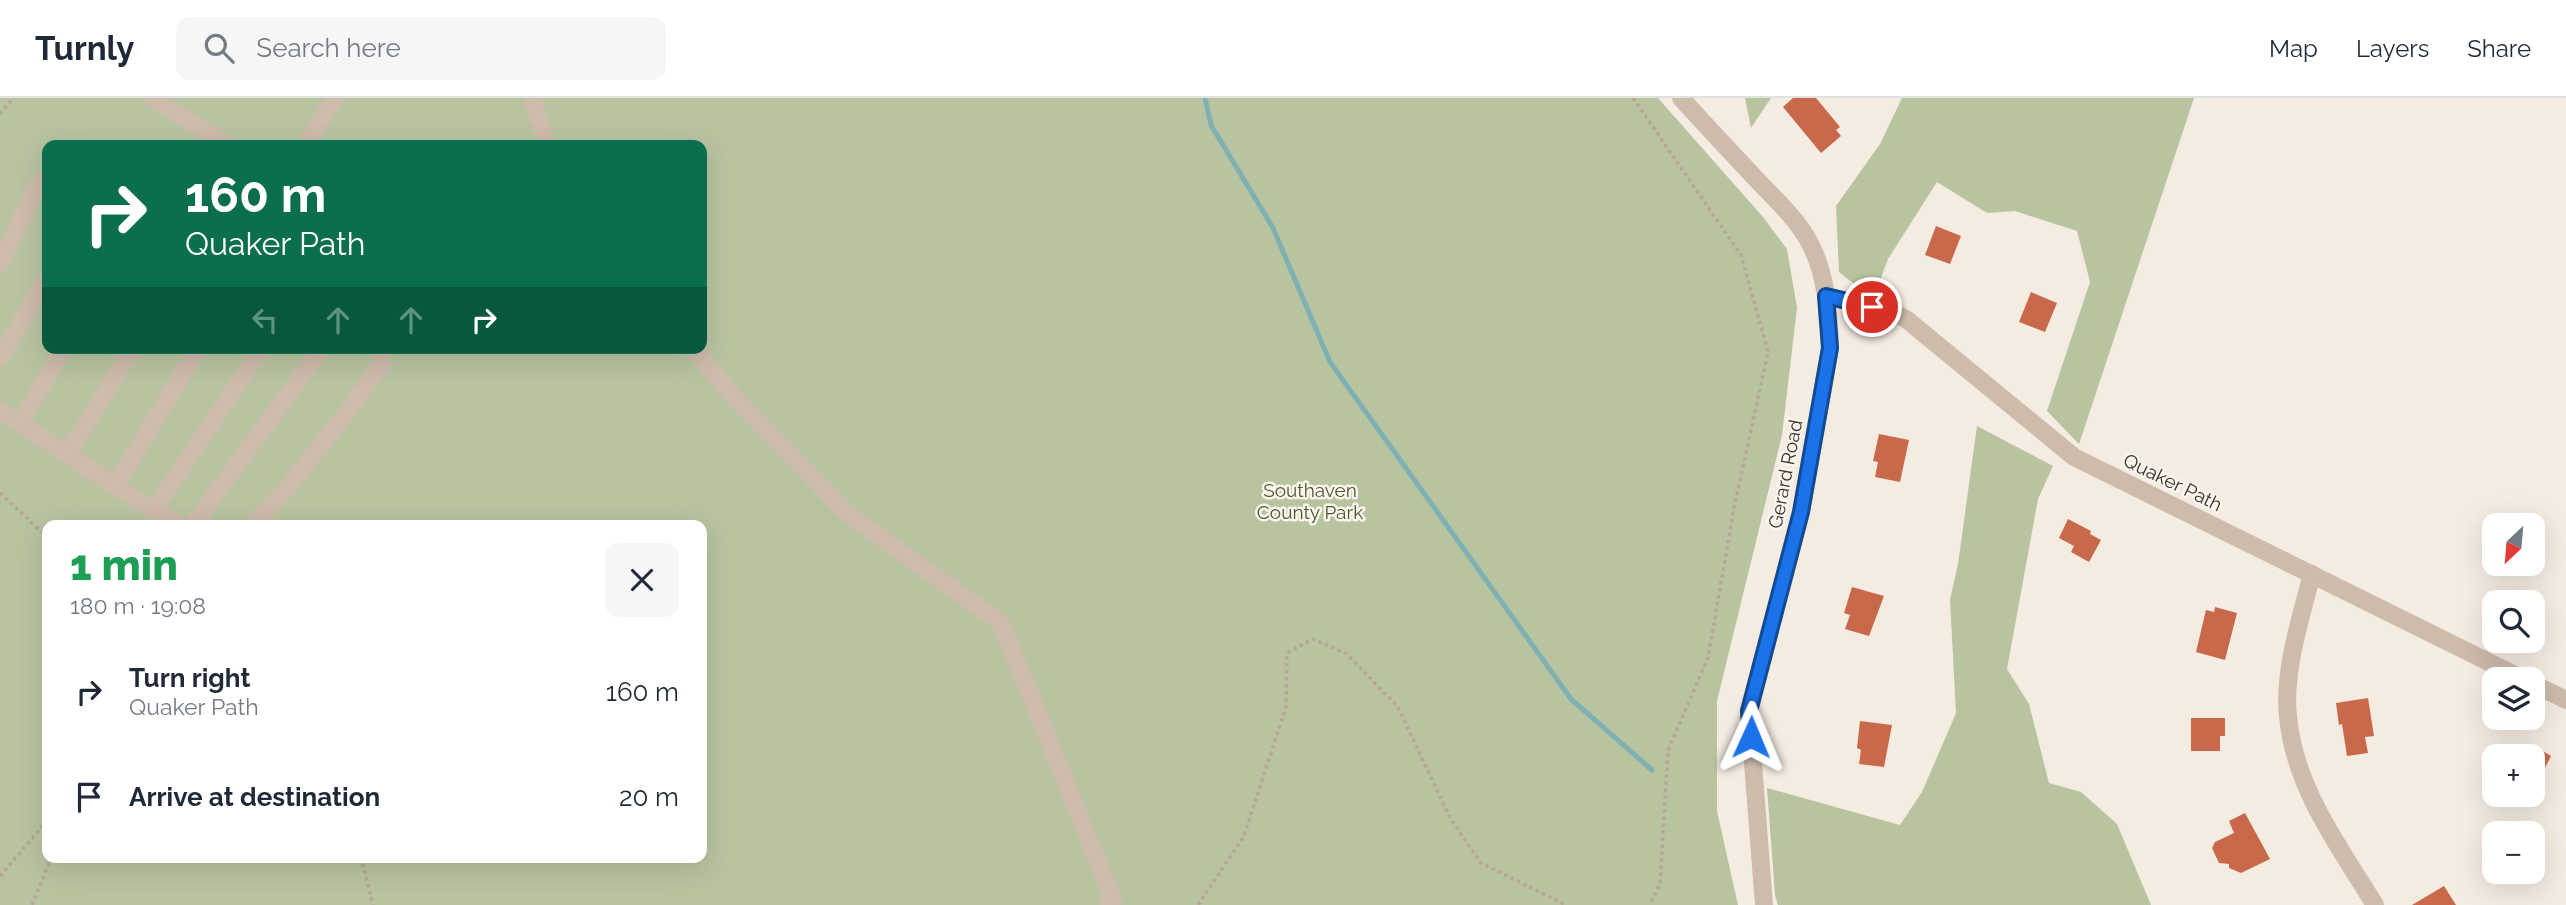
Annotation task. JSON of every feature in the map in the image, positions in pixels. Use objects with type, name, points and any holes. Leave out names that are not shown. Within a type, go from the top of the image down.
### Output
[{"type":"street","points":[[153,98],[220,140]]},
{"type":"street","points":[[308,140],[335,98]]},
{"type":"street","points":[[532,98],[545,140]]},
{"type":"street","name":"Gerard Road","points":[[1681,98],[1801,230],[1818,264],[1826,296],[1830,348],[1801,512],[1749,711],[1764,905]]},
{"type":"street","points":[[0,264],[35,189],[42,182]]},
{"type":"street","points":[[0,358],[42,287]]},
{"type":"street","name":"Quaker Path","points":[[1826,296],[1894,313],[1906,320],[2064,451],[2499,667]]},
{"type":"street","points":[[20,423],[60,354]]},
{"type":"street","points":[[67,455],[129,354]]},
{"type":"street","points":[[115,486],[194,354]]},
{"type":"street","points":[[154,510],[258,354]]},
{"type":"street","points":[[197,520],[318,354]]},
{"type":"street","points":[[258,520],[290,485],[351,408],[381,364],[380,354]]},
{"type":"street","points":[[698,354],[734,397],[849,515],[1001,623],[1113,899],[1108,905]]},
{"type":"street","points":[[0,410],[171,520]]},
{"type":"street","points":[[2312,574],[2291,661],[2287,716],[2302,780],[2375,905]]},
{"type":"street","points":[[2545,690],[2566,700]]},
{"type":"path","points":[[0,114],[13,98]]},
{"type":"path","points":[[1633,98],[1741,255],[1768,352],[1734,508],[1708,658],[1668,750],[1660,884],[1650,905]]},
{"type":"path","points":[[0,493],[42,532]]},
{"type":"path","points":[[1198,905],[1244,836],[1286,707],[1287,653],[1313,639],[1347,654],[1398,707],[1450,818],[1480,863],[1566,905]]},
{"type":"path","points":[[0,876],[42,827]]},
{"type":"path","points":[[32,905],[49,863]]},
{"type":"path","points":[[362,863],[373,905]]},
{"type":"green space","name":"Southaven County Park","points":[[0,98],[1658,98],[1763,217],[1787,249],[1797,308],[1782,435],[1717,701],[1717,811],[1738,905],[0,905]]},
{"type":"green space","points":[[1745,98],[1771,98],[1751,128]]},
{"type":"green space","points":[[1902,98],[2194,98],[2079,444],[2047,411],[2090,282],[2077,231],[2015,211],[1987,213],[1937,182],[1888,259],[1873,299],[1839,272],[1836,206],[1880,144]]},
{"type":"green space","points":[[1977,426],[2053,466],[2038,499],[2007,669],[2029,704],[2049,783],[2081,792],[2117,824],[2151,905],[1778,905],[1767,788],[1900,825],[1922,792],[1956,713],[1950,600],[1958,564]]},
{"type":"building","points":[[1793,98],[1816,98],[1840,127],[1836,130],[1841,136],[1821,153],[1783,107]]},
{"type":"building","points":[[1936,226],[1961,236],[1950,264],[1925,255]]},
{"type":"building","points":[[2031,292],[2057,303],[2045,332],[2019,322]]},
{"type":"building","points":[[1879,434],[1909,440],[1900,482],[1875,477],[1878,462],[1873,461]]},
{"type":"building","points":[[2068,519],[2091,531],[2090,534],[2101,540],[2089,562],[2071,552],[2074,546],[2059,538]]},
{"type":"building","points":[[1852,587],[1884,596],[1869,636],[1845,629],[1850,615],[1844,613]]},
{"type":"building","points":[[2215,607],[2237,613],[2225,660],[2196,652],[2206,610],[2214,612]]},
{"type":"building","points":[[2368,698],[2374,736],[2365,737],[2368,753],[2347,756],[2336,703]]},
{"type":"building","points":[[2191,718],[2225,718],[2225,736],[2220,736],[2220,751],[2191,751]]},
{"type":"building","points":[[1860,721],[1892,725],[1884,767],[1859,764],[1861,750],[1857,748]]},
{"type":"building","points":[[2545,752],[2551,756],[2545,768]]},
{"type":"building","points":[[2245,813],[2270,859],[2241,873],[2229,868],[2229,864],[2219,863],[2212,848],[2215,842],[2234,833],[2229,821]]},
{"type":"building","points":[[2444,886],[2456,905],[2412,905]]},
{"type":"waterway","points":[[1205,98],[1211,125],[1273,228],[1330,362],[1571,699],[1652,770]]},
{"type":"route","points":[[1751,737],[1749,711],[1801,512],[1830,348],[1826,296],[1872,307]]}]
